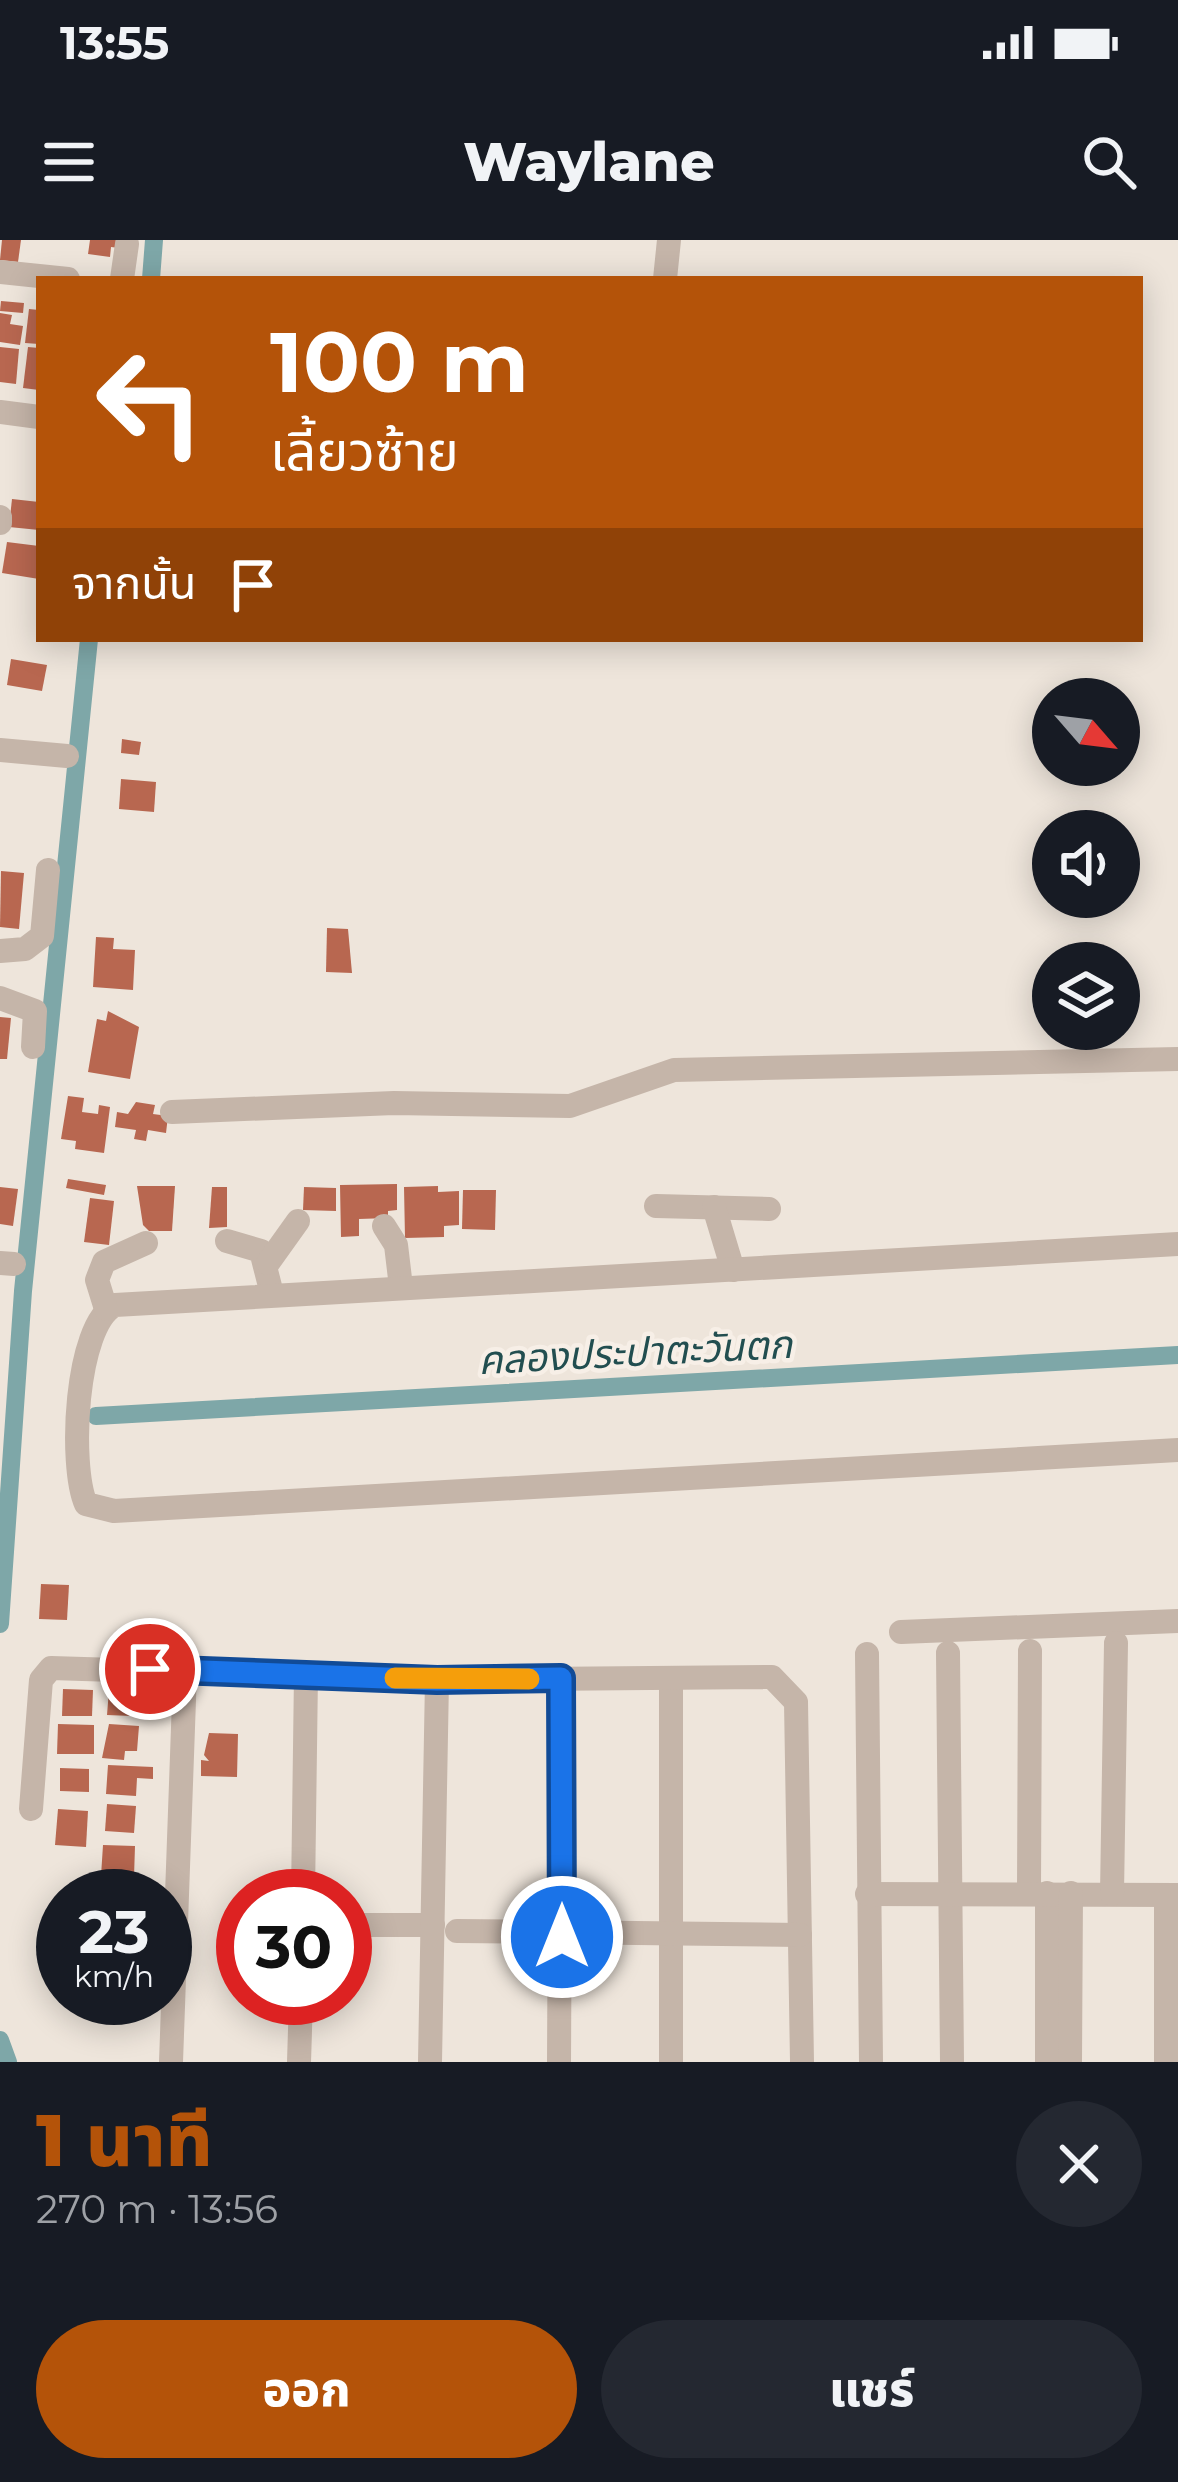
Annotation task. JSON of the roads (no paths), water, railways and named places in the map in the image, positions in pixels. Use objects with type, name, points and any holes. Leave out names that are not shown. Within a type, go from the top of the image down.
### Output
[{"type":"street","points":[[665,276],[669,240]]},
{"type":"street","points":[[122,276],[127,244]]},
{"type":"street","points":[[0,272],[39,276]]},
{"type":"street","points":[[0,412],[36,417]]},
{"type":"street","points":[[0,751],[68,756]]},
{"type":"street","points":[[0,951],[25,949],[42,936],[48,870]]},
{"type":"street","points":[[0,998],[35,1011],[33,1048]]},
{"type":"street","points":[[172,1112],[394,1103],[570,1106],[674,1070],[1178,1059]]},
{"type":"street","points":[[656,1206],[769,1209]]},
{"type":"street","points":[[714,1207],[734,1270]]},
{"type":"street","points":[[268,1263],[298,1221]]},
{"type":"street","points":[[384,1226],[396,1244],[401,1287]]},
{"type":"street","points":[[227,1241],[253,1245],[268,1263],[272,1294]]},
{"type":"street","points":[[146,1244],[104,1262],[97,1280],[106,1309],[89,1343],[74,1454],[86,1504],[114,1511],[1178,1450]]},
{"type":"street","points":[[106,1309],[272,1294],[1178,1244]]},
{"type":"street","points":[[901,1632],[1178,1622]]},
{"type":"street","points":[[1112,1894],[1116,1643]]},
{"type":"street","points":[[1030,1651],[1059,2053]]},
{"type":"street","points":[[948,1652],[952,2062]]},
{"type":"street","points":[[867,1654],[871,2062]]},
{"type":"street","points":[[31,1809],[45,1672],[437,1680],[772,1677],[794,1695],[802,2062]]},
{"type":"street","points":[[171,2062],[185,1672]]},
{"type":"street","points":[[303,1869],[306,1674]]},
{"type":"street","points":[[560,2062],[561,1678]]},
{"type":"street","points":[[671,1678],[671,2062]]},
{"type":"street","points":[[430,2062],[445,1928],[437,1680]]},
{"type":"street","points":[[867,1894],[1172,1895],[1166,2062]]},
{"type":"street","points":[[372,1926],[562,1937],[800,1935]]},
{"type":"street","points":[[299,2062],[300,2025]]},
{"type":"waterway","points":[[151,276],[154,240]]},
{"type":"waterway","points":[[0,1624],[23,1291],[89,642]]},
{"type":"waterway","name":"คลองประปาตะวันตก","points":[[96,1416],[1178,1355]]},
{"type":"waterway","points":[[0,2040],[8,2062]]}]
